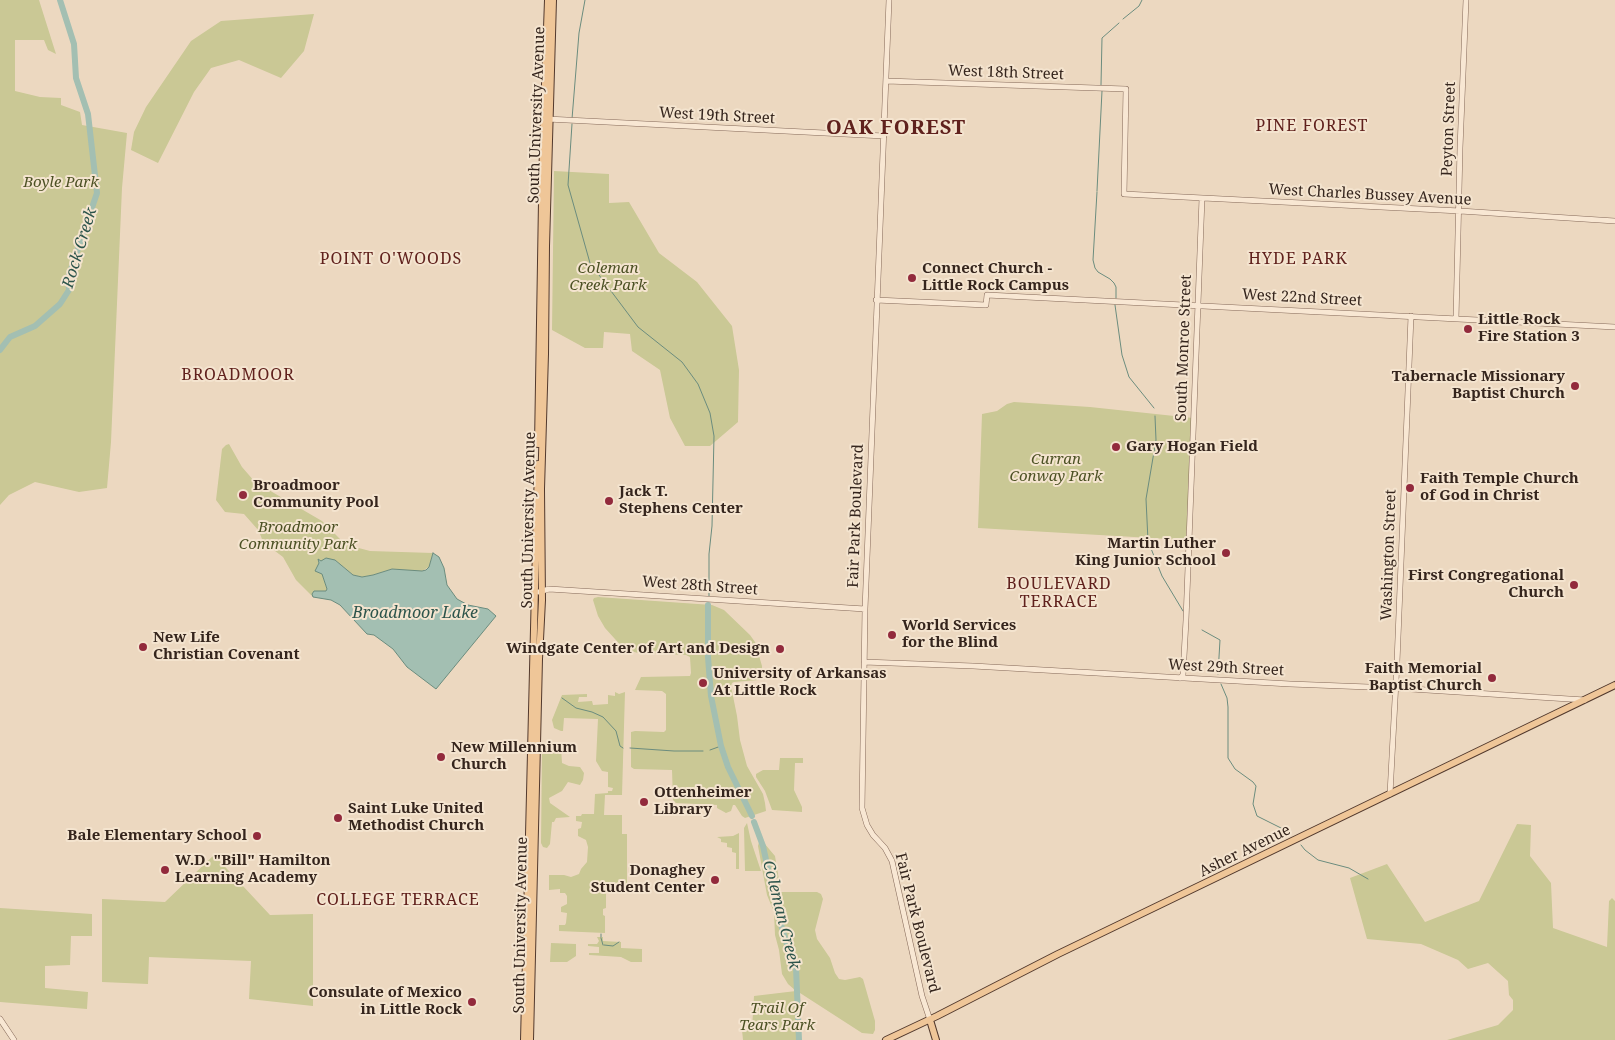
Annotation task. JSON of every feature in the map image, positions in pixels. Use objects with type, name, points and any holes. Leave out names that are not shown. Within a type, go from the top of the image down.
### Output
[{"type":"main road","name":"South University Avenue","points":[[530,1040],[542,592],[541,488],[548,0]]},
{"type":"main road","name":"South University Avenue","points":[[524,1040],[547,119],[553,0]]},
{"type":"main road","name":"Asher Avenue","points":[[886,1040],[930,1020],[1058,954],[1615,685]]},
{"type":"main road","points":[[930,1020],[936,1040]]},
{"type":"street","name":"Fair Park Boulevard","points":[[889,0],[865,609],[862,812],[873,835],[885,848],[892,861],[922,996],[930,1020]]},
{"type":"street","name":"Peyton Street","points":[[1456,319],[1466,0]]},
{"type":"street","name":"West 18th Street","points":[[886,81],[1126,89],[1124,194]]},
{"type":"street","name":"West 19th Street","points":[[547,119],[884,136]]},
{"type":"street","name":"West Charles Bussey Avenue","points":[[1124,194],[1460,211],[1615,222]]},
{"type":"street","name":"South Monroe Street","points":[[1180,678],[1183,675],[1186,610],[1202,198]]},
{"type":"street","name":"West 22nd Street","points":[[876,300],[986,305],[987,295],[1615,327]]},
{"type":"street","name":"Washington Street","points":[[1390,794],[1396,688],[1410,316]]},
{"type":"street","name":"West 28th Street","points":[[534,594],[547,589],[865,609]]},
{"type":"street","name":"West 29th Street","points":[[864,662],[1396,688],[1585,700]]},
{"type":"street","points":[[0,1019],[14,1040]]},
{"type":"green space","name":"Boyle Park","points":[[0,0],[39,0],[56,54],[48,50],[44,40],[15,40],[15,91],[40,97],[61,98],[61,105],[80,112],[82,125],[127,133],[122,188],[111,442],[107,488],[79,492],[35,482],[9,495],[0,505]]},
{"type":"green space","points":[[314,14],[304,51],[281,78],[239,60],[211,68],[194,92],[158,163],[131,150],[134,132],[146,107],[191,41],[221,21]]},
{"type":"green space","name":"Coleman Creek Park","points":[[554,171],[609,174],[609,203],[629,202],[659,253],[697,282],[732,326],[739,370],[738,422],[710,446],[685,446],[670,418],[660,370],[632,351],[630,334],[604,332],[603,348],[585,348],[552,330]]},
{"type":"green space","name":"Curran Conway Park","points":[[1014,402],[1090,407],[1193,418],[1186,540],[978,528],[982,414],[997,411],[1007,404]]},
{"type":"green space","name":"Broadmoor Community Park","points":[[229,444],[242,467],[255,482],[322,521],[340,539],[355,547],[370,551],[433,553],[429,567],[422,571],[407,572],[392,569],[362,577],[353,575],[335,560],[319,563],[327,589],[326,591],[312,594],[313,597],[296,580],[283,557],[263,542],[259,531],[244,514],[225,512],[216,500],[222,449]]},
{"type":"green space","points":[[598,597],[712,605],[724,610],[750,635],[755,642],[762,666],[762,676],[759,680],[734,682],[731,686],[740,740],[747,766],[763,794],[766,811],[745,818],[735,805],[733,805],[731,811],[726,813],[717,808],[717,805],[676,803],[673,800],[672,770],[634,769],[631,767],[631,732],[664,732],[666,730],[666,694],[662,691],[635,690],[641,677],[690,676],[690,657],[686,655],[638,653],[624,649],[605,628],[598,616],[593,600]]},
{"type":"green space","points":[[615,692],[619,694],[625,692],[622,795],[605,795],[604,815],[622,815],[622,834],[627,834],[627,886],[632,886],[632,889],[609,889],[606,891],[606,908],[603,909],[605,933],[559,931],[559,925],[565,925],[566,923],[567,913],[561,912],[561,907],[567,904],[567,896],[565,893],[560,893],[560,889],[549,890],[549,875],[571,877],[579,874],[587,862],[588,847],[586,840],[578,836],[578,829],[581,828],[582,822],[576,821],[576,816],[594,814],[595,794],[608,793],[613,788],[608,787],[608,772],[602,771],[596,761],[598,719],[564,718],[563,731],[554,728],[552,720],[562,695],[587,694],[587,697],[579,697],[578,702],[592,701],[593,705],[608,704],[608,695],[615,696]]},
{"type":"green space","points":[[545,744],[558,745],[561,748],[562,763],[580,767],[584,773],[580,785],[568,782],[562,791],[549,798],[550,803],[570,817],[556,818],[552,822],[550,844],[547,848],[543,847],[541,843],[542,750]]},
{"type":"green space","points":[[780,758],[803,758],[803,763],[795,763],[794,790],[802,807],[802,812],[772,810],[765,791],[756,777],[756,774],[763,770],[779,770]]},
{"type":"green space","points":[[747,823],[761,871],[745,871],[744,828]]},
{"type":"green space","points":[[1517,824],[1531,825],[1530,856],[1551,883],[1553,928],[1607,947],[1609,901],[1612,898],[1615,901],[1615,1040],[1447,1040],[1498,1025],[1513,1010],[1513,1000],[1509,995],[1508,981],[1488,963],[1468,969],[1458,960],[1421,944],[1367,939],[1350,878],[1387,864],[1425,922],[1479,901]]},
{"type":"green space","points":[[739,833],[739,869],[736,869],[736,853],[732,852],[732,848],[727,847],[727,843],[721,842],[721,839],[717,837],[733,836]]},
{"type":"green space","name":"Trail Of Tears Park","points":[[759,842],[764,843],[775,856],[781,892],[817,892],[821,894],[823,899],[815,930],[817,939],[830,958],[839,979],[845,980],[860,977],[863,979],[875,1021],[873,1034],[862,1033],[800,993],[801,1040],[743,1040],[742,1030],[752,1029],[754,996],[796,991],[788,984],[782,974],[775,935],[774,912],[767,895],[758,846]]},
{"type":"green space","points":[[214,855],[270,915],[313,914],[313,1006],[249,999],[251,961],[149,957],[148,984],[102,982],[102,899],[165,902]]},
{"type":"green space","points":[[0,908],[92,914],[92,936],[71,936],[70,965],[45,966],[45,988],[88,992],[87,1009],[0,1002]]},
{"type":"green space","points":[[597,937],[603,937],[603,941],[621,942],[621,948],[642,949],[642,962],[631,962],[621,957],[589,955],[589,953],[599,953],[599,947],[588,946],[588,944],[597,944],[599,941]]},
{"type":"green space","points":[[551,943],[576,944],[576,956],[567,962],[550,962]]},
{"type":"water","name":"Broadmoor Lake","points":[[433,553],[439,557],[444,568],[447,585],[457,599],[468,605],[488,609],[496,616],[436,689],[407,667],[393,649],[374,635],[367,634],[340,605],[331,600],[313,597],[312,594],[314,591],[326,591],[327,589],[322,574],[315,571],[319,563],[318,559],[321,561],[326,558],[335,560],[353,575],[362,577],[392,569],[426,570],[429,567]]},
{"type":"waterway","name":"Rock Creek","points":[[0,350],[10,337],[35,326],[60,304],[69,290],[68,278],[97,193],[88,114],[76,78],[74,44],[60,0]]},
{"type":"waterway","name":"Coleman Creek","points":[[572,119],[579,33],[585,0]]},
{"type":"waterway","points":[[1123,19],[1139,6],[1142,0]]},
{"type":"waterway","points":[[1101,85],[1102,38],[1119,23]]},
{"type":"waterway","points":[[1097,191],[1102,91]]},
{"type":"waterway","name":"Coleman Creek","points":[[572,124],[568,185],[590,263],[638,327],[682,362],[698,384],[710,413],[714,436],[709,596]]},
{"type":"waterway","points":[[1097,192],[1093,260],[1098,272],[1114,283],[1116,298]]},
{"type":"waterway","points":[[1115,305],[1122,355],[1129,377],[1154,408]]},
{"type":"waterway","points":[[1155,416],[1156,440],[1146,499],[1148,541],[1162,576],[1183,611]]},
{"type":"waterway","name":"Coleman Creek","points":[[708,605],[708,657],[711,696],[721,746],[728,767],[752,816]]},
{"type":"waterway","points":[[1202,630],[1220,640],[1218,674]]},
{"type":"waterway","points":[[1221,684],[1227,698],[1228,707],[1228,758],[1235,769],[1256,786],[1253,804],[1257,816],[1287,831]]},
{"type":"waterway","points":[[562,698],[576,708],[603,717],[616,731],[620,746],[623,748]]},
{"type":"waterway","points":[[710,750],[721,746]]},
{"type":"waterway","points":[[630,748],[703,751]]},
{"type":"waterway","name":"Coleman Creek","points":[[754,822],[763,846],[777,911],[796,967],[799,1040]]},
{"type":"waterway","points":[[1301,845],[1318,860],[1349,868],[1368,879]]},
{"type":"waterway","points":[[601,938],[603,945]]},
{"type":"waterway","points":[[604,945],[613,946],[619,942]]},
{"type":"place","name":"Connect Church - Little Rock Campus","points":[[912,278]]},
{"type":"place","name":"Little Rock Fire Station 3","points":[[1468,329]]},
{"type":"place","name":"Tabernacle Missionary Baptist Church","points":[[1575,386]]},
{"type":"place","name":"Gary Hogan Field","points":[[1116,447]]},
{"type":"place","name":"Faith Temple Church of God in Christ","points":[[1410,488]]},
{"type":"place","name":"Broadmoor Community Pool","points":[[243,495]]},
{"type":"place","name":"Jack T. Stephens Center","points":[[609,501]]},
{"type":"place","name":"Martin Luther King Junior School","points":[[1226,553]]},
{"type":"place","name":"First Congregational Church","points":[[1574,585]]},
{"type":"place","name":"World Services for the Blind","points":[[892,635]]},
{"type":"place","name":"New Life Christian Covenant","points":[[143,647]]},
{"type":"place","name":"Windgate Center of Art and Design","points":[[780,649]]},
{"type":"place","name":"Faith Memorial Baptist Church","points":[[1492,678]]},
{"type":"place","name":"University of Arkansas At Little Rock","points":[[703,683]]},
{"type":"place","name":"New Millennium Church","points":[[441,757]]},
{"type":"place","name":"Ottenheimer Library","points":[[644,802]]},
{"type":"place","name":"Saint Luke United Methodist Church","points":[[338,818]]},
{"type":"place","name":"Bale Elementary School","points":[[257,836]]},
{"type":"place","name":"W.D. \"Bill\" Hamilton Learning Academy","points":[[165,870]]},
{"type":"place","name":"Donaghey Student Center","points":[[715,880]]},
{"type":"place","name":"Consulate of Mexico in Little Rock","points":[[472,1002]]},
{"type":"district","name":"PINE FOREST","points":[[1312,126]]},
{"type":"district","name":"OAK FOREST","points":[[896,128]]},
{"type":"district","name":"POINT O'WOODS","points":[[391,259]]},
{"type":"district","name":"HYDE PARK","points":[[1298,259]]},
{"type":"district","name":"BROADMOOR","points":[[238,375]]},
{"type":"district","name":"BOULEVARD TERRACE","points":[[1059,593]]},
{"type":"district","name":"COLLEGE TERRACE","points":[[398,900]]}]
